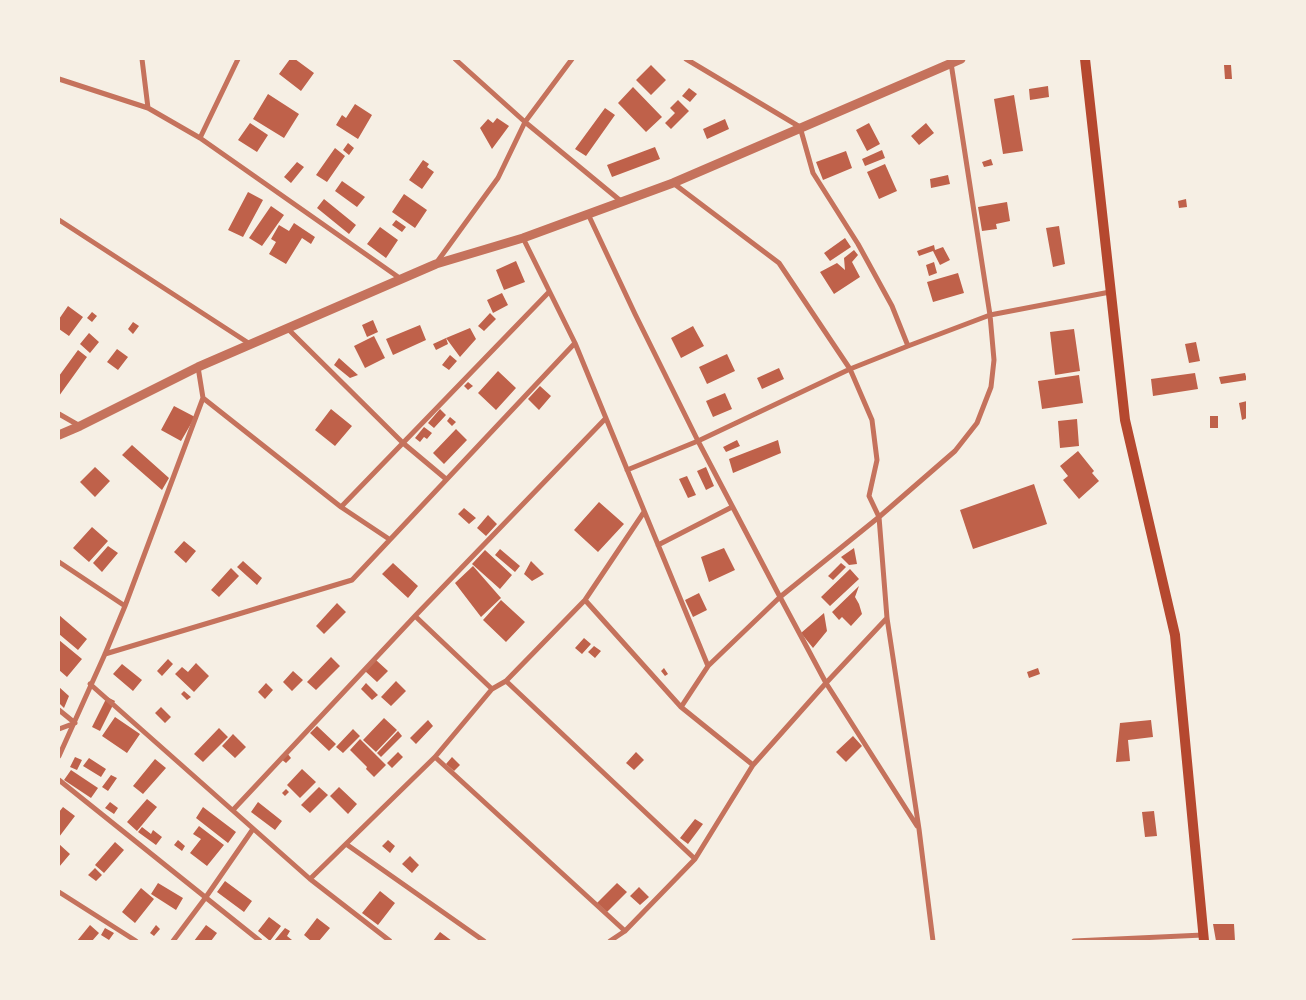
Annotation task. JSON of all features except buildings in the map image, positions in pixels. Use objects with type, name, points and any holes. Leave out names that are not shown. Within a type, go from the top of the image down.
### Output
[{"type":"main road","points":[[1085,59],[1125,420],[1175,635],[1203,938]]},
{"type":"street","points":[[142,59],[148,108]]},
{"type":"street","points":[[200,138],[238,59]]},
{"type":"street","points":[[455,59],[525,122],[622,202]]},
{"type":"street","points":[[436,264],[498,178],[525,122],[572,59]]},
{"type":"street","points":[[686,59],[800,127],[812,174],[858,244],[892,306],[908,346]]},
{"type":"street","points":[[59,435],[198,367],[436,264],[523,238],[673,183],[961,59]]},
{"type":"street","points":[[681,707],[708,666],[780,597],[879,517],[955,451],[977,423],[991,387],[994,360],[990,316],[951,63]]},
{"type":"street","points":[[59,79],[148,108],[200,138],[401,280]]},
{"type":"street","points":[[673,183],[779,263],[850,369],[872,420],[877,460],[869,496],[879,517],[887,618],[919,828],[933,941]]},
{"type":"street","points":[[588,214],[698,441],[780,597],[826,682],[919,828]]},
{"type":"street","points":[[59,220],[250,344]]},
{"type":"street","points":[[523,238],[548,292],[575,343],[708,666]]},
{"type":"street","points":[[341,507],[548,292]]},
{"type":"street","points":[[627,470],[698,441],[850,369],[908,346],[990,316],[1110,292]]},
{"type":"street","points":[[287,328],[403,443],[446,479]]},
{"type":"street","points":[[105,654],[352,580],[575,343]]},
{"type":"street","points":[[59,756],[75,724],[90,684],[125,606],[203,398],[198,367]]},
{"type":"street","points":[[203,398],[341,507],[389,539]]},
{"type":"street","points":[[59,414],[80,426]]},
{"type":"street","points":[[233,810],[606,418]]},
{"type":"street","points":[[658,545],[732,507]]},
{"type":"street","points":[[310,878],[435,757],[492,689],[506,681],[585,600],[644,512]]},
{"type":"street","points":[[59,562],[125,606]]},
{"type":"street","points":[[585,600],[681,707],[753,765]]},
{"type":"street","points":[[416,616],[492,689]]},
{"type":"street","points":[[610,941],[625,931],[695,860],[753,765],[826,682],[887,618]]},
{"type":"street","points":[[506,681],[695,860]]},
{"type":"street","points":[[90,684],[310,878],[390,941]]},
{"type":"street","points":[[59,710],[75,724]]},
{"type":"street","points":[[59,729],[75,724]]},
{"type":"street","points":[[435,757],[625,931]]},
{"type":"street","points":[[59,780],[260,941]]},
{"type":"street","points":[[173,941],[253,829]]},
{"type":"street","points":[[346,844],[484,941]]},
{"type":"street","points":[[59,892],[136,941]]},
{"type":"street","points":[[1074,941],[1203,938]]}]
